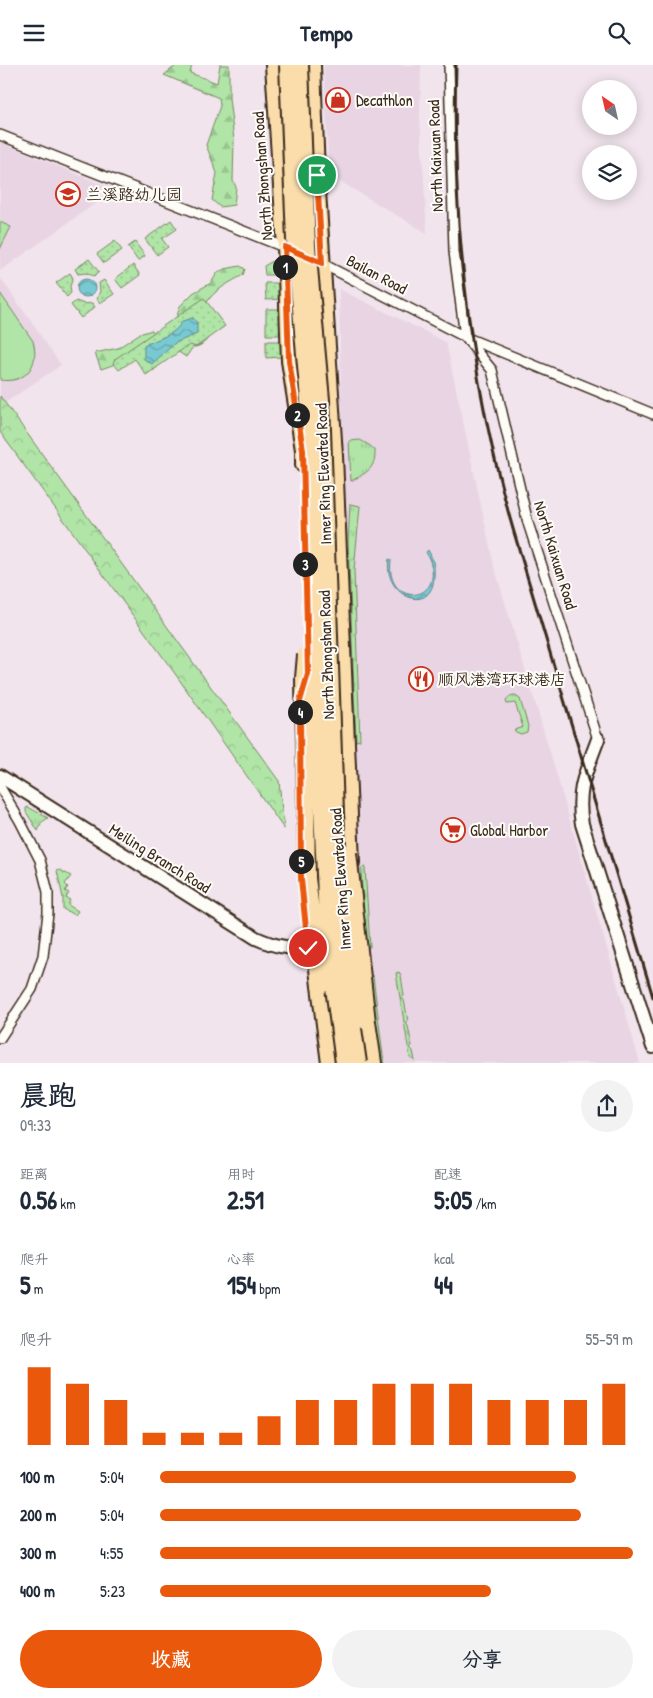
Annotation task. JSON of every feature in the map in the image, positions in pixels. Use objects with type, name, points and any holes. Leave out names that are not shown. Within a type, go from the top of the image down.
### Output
[{"type":"highway","name":"Inner Ring Elevated Road","points":[[288,65],[295,240],[308,400],[316,672],[328,942],[344,1063]]},
{"type":"highway","name":"Inner Ring Elevated Road","points":[[300,65],[307,246],[321,400],[335,813],[343,940],[358,1063]]},
{"type":"highway","points":[[313,561],[304,678],[307,878],[330,1063]]},
{"type":"highway","points":[[330,660],[342,725],[348,852],[372,1063]]},
{"type":"main road","name":"North Zhongshan Road","points":[[273,65],[285,247],[289,361],[303,450],[314,830],[321,953],[334,1047],[330,1063]]},
{"type":"main road","name":"North Zhongshan Road","points":[[313,65],[317,175],[335,456],[358,963],[372,1063]]},
{"type":"main road","name":"North Zhongshan Road","points":[[308,674],[300,701],[301,879],[308,948],[330,1063]]},
{"type":"street","name":"North Kaixuan Road","points":[[449,65],[454,252],[465,337],[492,370],[528,523],[598,739],[580,787],[579,809],[582,824],[653,1047]]},
{"type":"street","name":"Bailan Road","points":[[0,135],[285,247],[322,263],[465,337],[653,414]]},
{"type":"street","name":"Meiling Branch Road","points":[[0,776],[256,938],[273,946],[308,948]]},
{"type":"street","points":[[0,787],[40,860],[48,892],[48,906],[43,957],[32,989],[0,1038]]},
{"type":"shaded area","points":[[324,65],[421,65],[420,116],[427,233],[329,175]]},
{"type":"shaded area","points":[[0,142],[103,185],[96,203],[0,271]]},
{"type":"shaded area","points":[[0,277],[61,365],[5,403],[0,396]]},
{"type":"shaded area","points":[[339,289],[446,342],[494,566],[640,1063],[378,1063],[364,948],[342,455]]},
{"type":"green space","points":[[177,65],[192,65],[190,73],[217,83],[220,65],[229,65],[229,98],[234,140],[233,181],[236,187],[234,205],[220,207],[212,200],[217,173],[206,145],[220,106],[219,98],[164,75]]},
{"type":"green space","points":[[171,220],[177,229],[162,239],[168,247],[157,255],[145,239]]},
{"type":"green space","points":[[0,222],[11,227],[0,249]]},
{"type":"green space","points":[[115,241],[122,250],[104,263],[97,254]]},
{"type":"green space","points":[[135,242],[145,256],[138,261],[128,247]]},
{"type":"green space","points":[[278,258],[279,275],[265,275],[264,266]]},
{"type":"green space","points":[[89,259],[99,272],[94,276],[86,273],[78,274],[75,269]]},
{"type":"green space","points":[[133,265],[140,275],[122,288],[115,279]]},
{"type":"green space","points":[[240,266],[245,269],[243,275],[218,291],[206,304],[209,337],[201,345],[193,347],[186,357],[177,351],[168,332],[180,306],[193,293],[211,283],[218,272]]},
{"type":"green space","points":[[70,273],[73,278],[70,286],[71,293],[67,297],[56,283]]},
{"type":"green space","points":[[104,280],[114,294],[100,303],[97,299],[100,291],[99,283]]},
{"type":"green space","points":[[265,283],[279,283],[280,299],[266,300]]},
{"type":"green space","points":[[0,293],[33,341],[35,350],[29,371],[17,379],[0,380]]},
{"type":"green space","points":[[204,298],[225,326],[196,347],[190,345],[186,347],[146,375],[135,359],[119,370],[113,363],[115,359]]},
{"type":"green space","points":[[76,301],[84,304],[92,303],[95,307],[81,318],[71,305]]},
{"type":"green space","points":[[266,309],[281,309],[281,335],[266,335]]},
{"type":"green space","points":[[152,330],[167,358],[153,371],[139,359],[127,360],[101,369],[95,353],[118,348],[139,334]]},
{"type":"green space","points":[[266,341],[280,341],[281,357],[266,358]]},
{"type":"green space","points":[[0,396],[279,781],[284,829],[176,675],[0,432]]},
{"type":"green space","points":[[360,440],[375,450],[374,462],[369,470],[351,481],[349,441]]},
{"type":"green space","points":[[350,504],[360,506],[354,570],[360,740],[356,741],[348,541]]},
{"type":"green space","points":[[514,695],[520,699],[528,726],[527,732],[521,734],[514,730],[523,727],[515,703],[507,704],[506,701],[510,696]]},
{"type":"green space","points":[[28,807],[48,818],[42,822],[38,831],[26,812]]},
{"type":"green space","points":[[365,867],[370,947],[365,948],[361,868]]},
{"type":"green space","points":[[60,870],[71,876],[65,884],[68,887],[65,891],[69,893],[66,898],[70,900],[68,905],[78,911],[75,915],[63,909],[63,898],[57,871]]},
{"type":"green space","points":[[399,972],[404,996],[402,998],[408,1021],[406,1023],[412,1046],[410,1048],[413,1051],[415,1061],[410,1058],[396,973]]},
{"type":"green space","points":[[373,976],[385,1063],[380,1063],[368,977]]},
{"type":"water","points":[[86,279],[92,282],[95,288],[92,294],[86,297],[80,294],[77,288],[80,282]]},
{"type":"water","points":[[193,318],[197,323],[197,334],[175,343],[152,364],[144,359],[144,346],[171,333],[182,321]]},
{"type":"water","points":[[428,550],[434,570],[431,589],[425,596],[417,599],[408,597],[400,592],[393,583],[389,572],[389,559],[391,560],[392,576],[397,587],[406,593],[416,594],[425,590],[431,582],[432,569],[426,552]]},
{"type":"railway","points":[[456,65],[455,124],[460,241],[466,300],[485,415],[513,529],[653,997]]},
{"type":"place","name":"Decathlon","points":[[338,100]]},
{"type":"place","name":"兰溪路幼儿园","points":[[68,194]]},
{"type":"place","name":"顺风港湾环球港店","points":[[421,679]]},
{"type":"place","name":"Global Harbor","points":[[453,830]]},
{"type":"route","points":[[308,948],[301,879],[300,701],[308,674],[303,450],[289,361],[285,247],[322,263],[317,175]]}]
